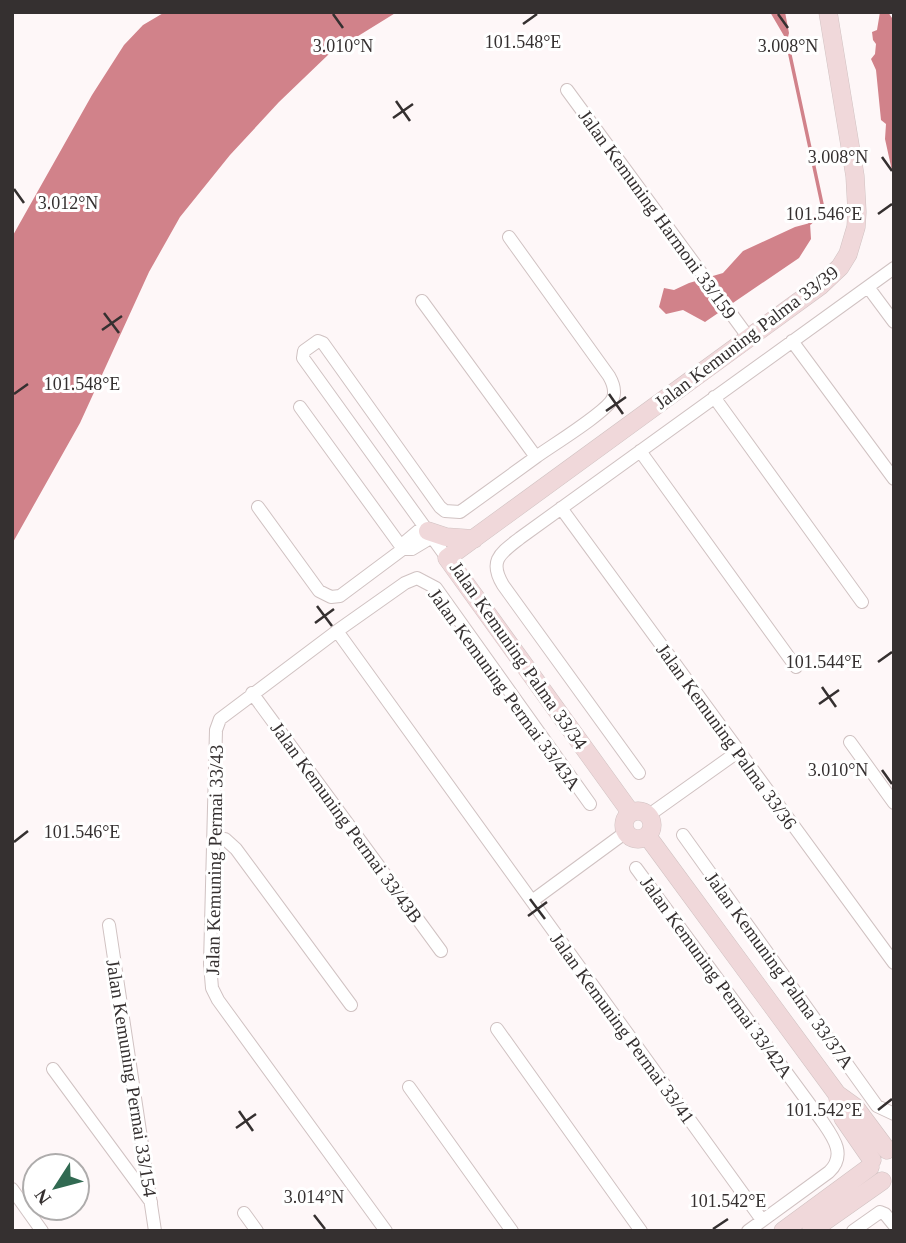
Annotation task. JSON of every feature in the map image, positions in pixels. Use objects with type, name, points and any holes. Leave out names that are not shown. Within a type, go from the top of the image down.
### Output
[{"type":"main road","name":"Jalan Kemuning Palma 33/39","points":[[646,413],[820,286],[840,267],[853,241],[857,212],[855,176],[828,12]]},
{"type":"main road","name":"Jalan Kemuning Palma 33/34","points":[[640,814],[447,558],[646,413]]},
{"type":"main road","points":[[428,531],[446,537],[474,539]]},
{"type":"main road","points":[[640,814],[653,829],[648,837],[635,840],[625,832],[625,820],[640,814]]},
{"type":"main road","points":[[648,837],[837,1094],[843,1118],[885,1170]]},
{"type":"main road","points":[[783,1231],[885,1170]]},
{"type":"main road","points":[[811,1231],[885,1170]]},
{"type":"street","name":"Jalan Kemuning Harmoni 33/159","points":[[567,90],[749,338]]},
{"type":"street","points":[[447,558],[303,358],[304,351],[320,341],[440,508],[460,512],[535,455],[596,414],[613,398],[614,387],[609,376],[509,237]]},
{"type":"street","name":"Jalan Kemuning Palma 33/39","points":[[639,773],[503,585],[495,570],[497,559],[561,508],[894,268]]},
{"type":"street","points":[[867,286],[894,322]]},
{"type":"street","points":[[422,300],[535,455]]},
{"type":"street","points":[[792,341],[894,480]]},
{"type":"street","points":[[316,375],[335,360]]},
{"type":"street","points":[[714,397],[862,602]]},
{"type":"street","points":[[300,407],[403,549]]},
{"type":"street","points":[[640,451],[796,667]]},
{"type":"street","points":[[258,507],[318,591],[331,597],[340,596],[403,549],[411,549],[428,531]]},
{"type":"street","name":"Jalan Kemuning Palma 33/36","points":[[561,508],[894,963]]},
{"type":"street","name":"Jalan Kemuning Permai 33/43","points":[[386,1231],[218,1000],[212,988],[210,964],[216,730],[226,713],[252,693],[405,583],[417,578]]},
{"type":"street","name":"Jalan Kemuning Permai 33/43A","points":[[417,578],[436,588],[590,804]]},
{"type":"street","name":"Jalan Kemuning Permai 33/41","points":[[337,631],[762,1220]]},
{"type":"street","name":"Jalan Kemuning Permai 33/43B","points":[[252,693],[441,951]]},
{"type":"street","points":[[850,742],[894,803]]},
{"type":"street","points":[[640,814],[739,751]]},
{"type":"street","points":[[533,901],[625,832]]},
{"type":"street","name":"Jalan Kemuning Palma 33/37A","points":[[683,835],[877,1106],[894,1114]]},
{"type":"street","points":[[213,839],[225,839],[236,849],[351,1005]]},
{"type":"street","name":"Jalan Kemuning Permai 33/42A","points":[[636,868],[832,1135],[839,1158],[836,1166],[762,1220]]},
{"type":"street","name":"Jalan Kemuning Permai 33/154","points":[[109,925],[155,1231]]},
{"type":"street","points":[[497,1029],[641,1231]]},
{"type":"street","points":[[53,1069],[151,1202]]},
{"type":"street","points":[[409,1087],[512,1231]]},
{"type":"street","points":[[116,1158],[130,1159],[141,1156],[144,1151]]},
{"type":"street","points":[[12,1189],[42,1231]]},
{"type":"street","points":[[244,1213],[257,1231]]},
{"type":"street","points":[[853,1231],[877,1213],[886,1214],[894,1225]]},
{"type":"street","points":[[748,1231],[762,1220]]},
{"type":"shaded area","points":[[165,12],[397,12],[329,54],[279,102],[230,155],[180,217],[149,272],[80,423],[12,544],[12,237],[92,95],[124,45],[143,25]]},
{"type":"shaded area","points":[[770,12],[785,12],[789,33],[787,41]]},
{"type":"shaded area","points":[[880,12],[888,12],[894,21],[894,180],[885,139],[886,124],[881,120],[876,70],[871,59],[875,54],[876,44],[872,32],[877,30]]},
{"type":"shaded area","points":[[810,223],[811,239],[799,258],[705,322],[683,310],[666,314],[659,307],[664,288],[674,290],[723,273],[743,251]]},
{"type":"waterway","points":[[787,41],[822,204],[822,211],[810,223]]}]
